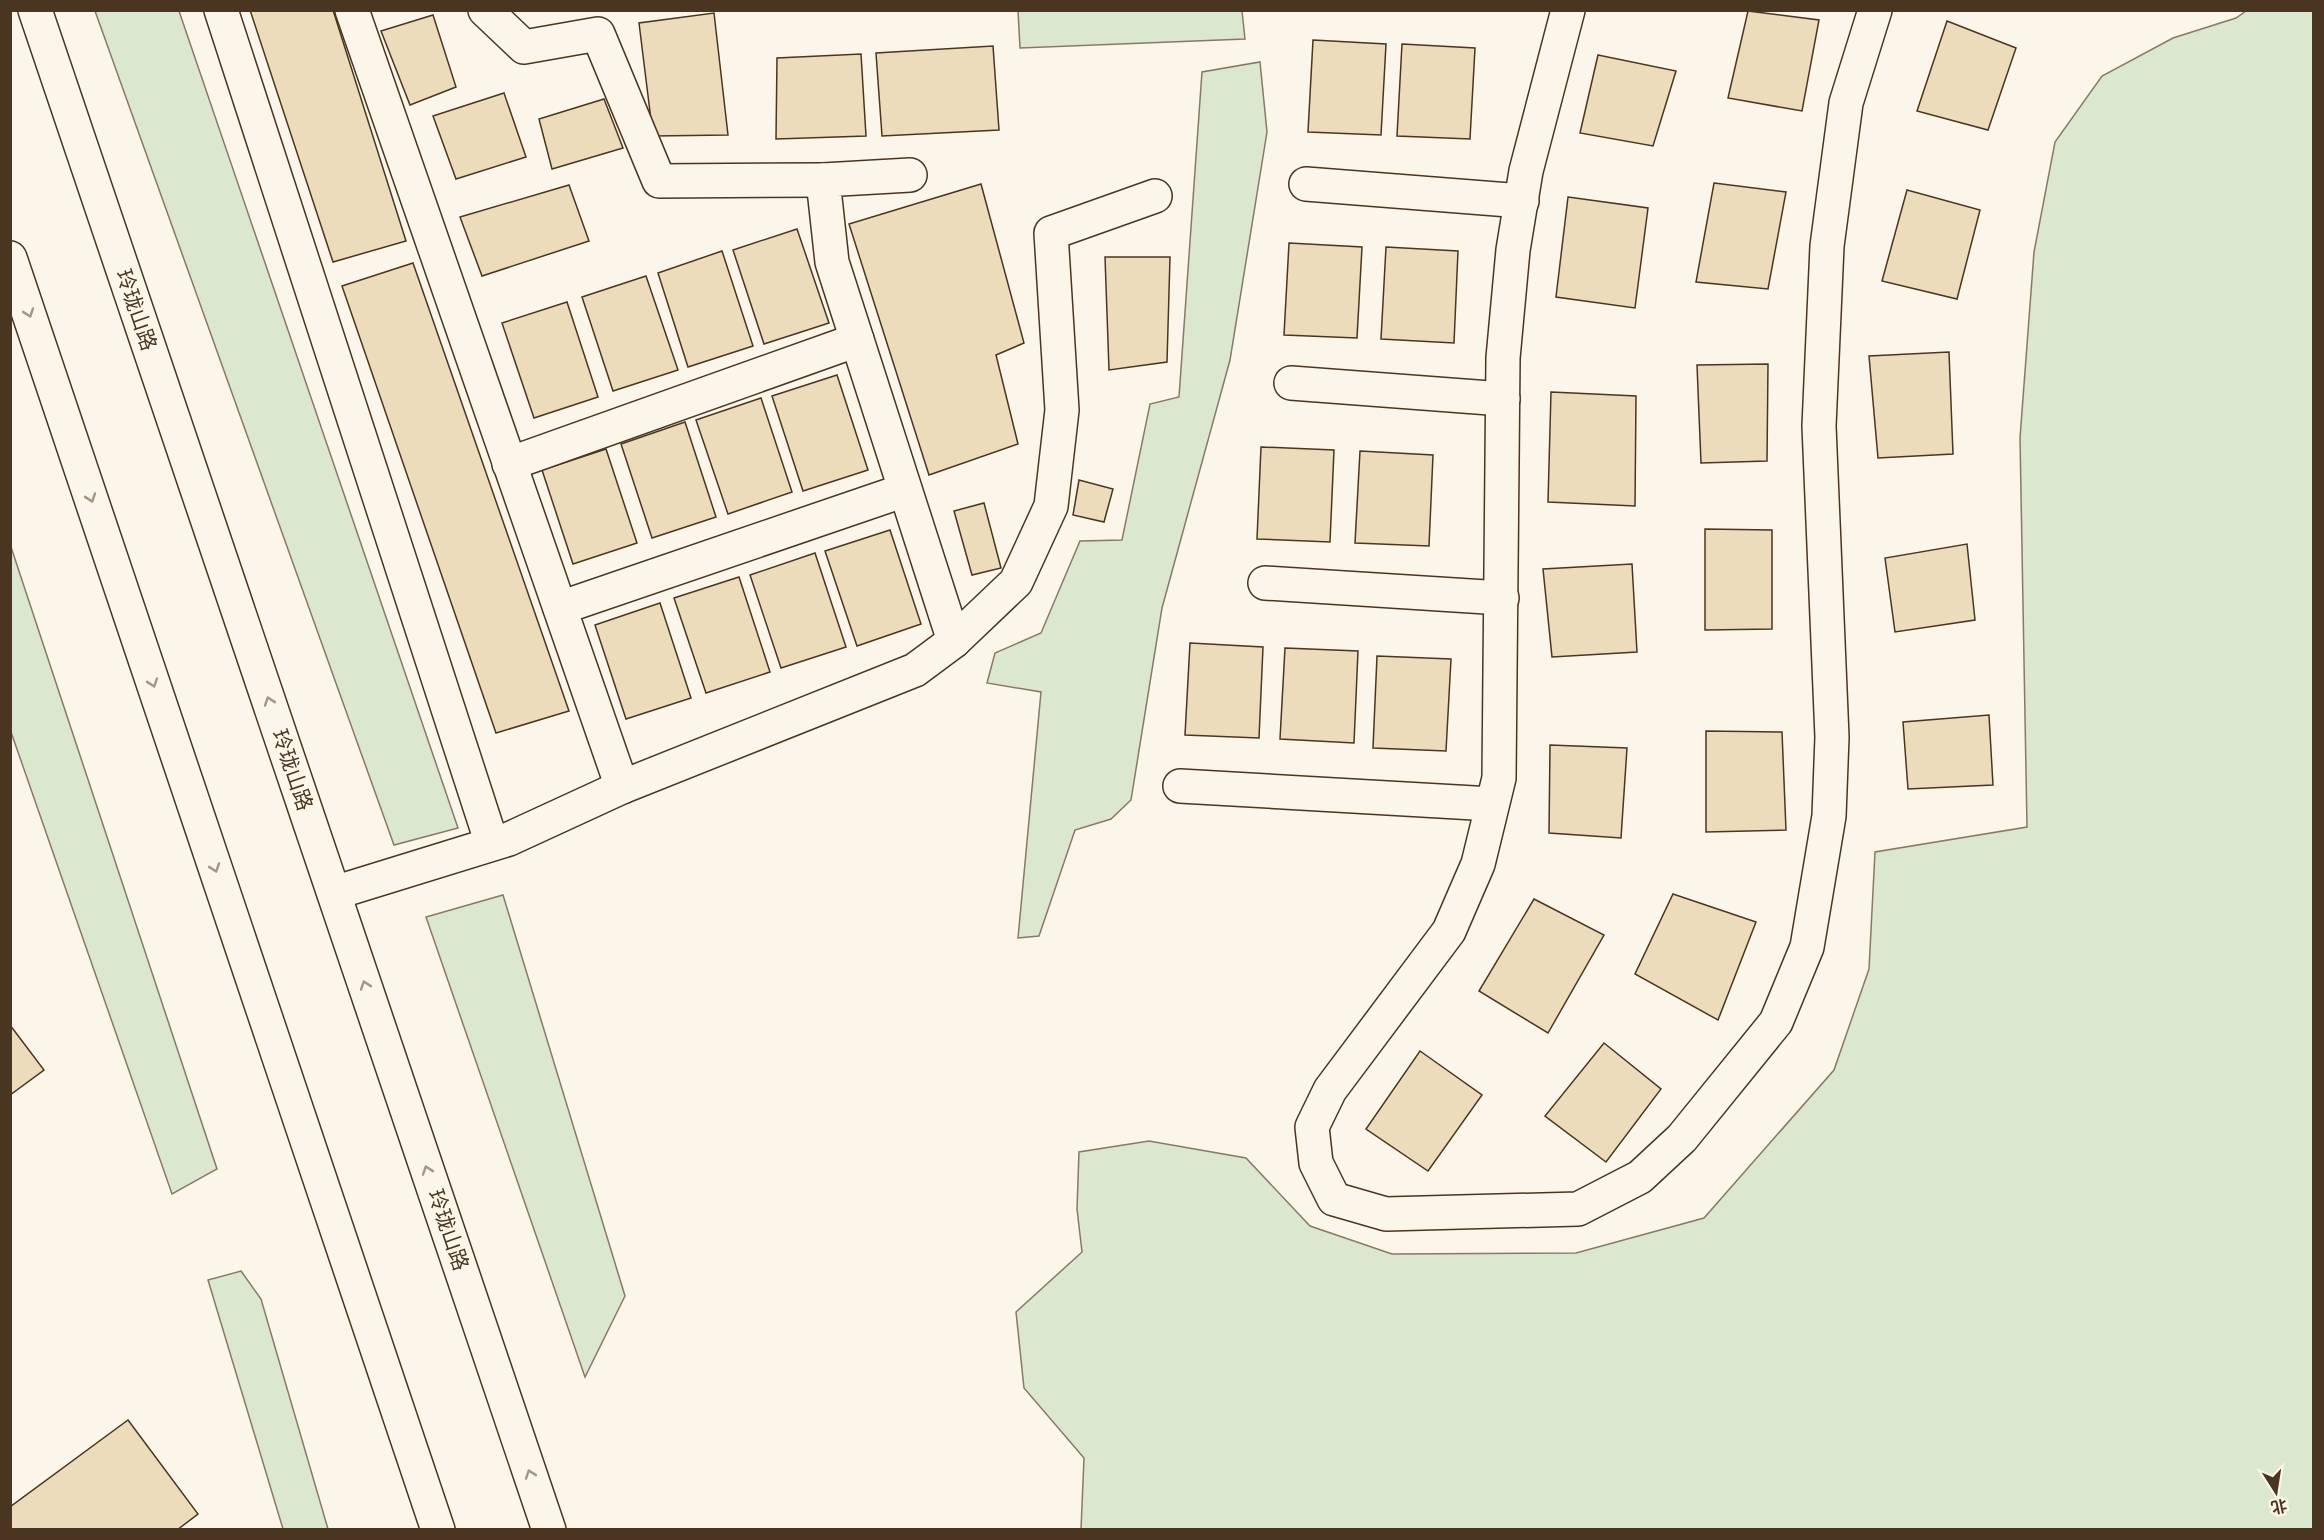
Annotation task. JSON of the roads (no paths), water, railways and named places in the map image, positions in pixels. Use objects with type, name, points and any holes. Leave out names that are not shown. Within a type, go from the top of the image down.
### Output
[{"type":"main road","name":"玲珑山路","points":[[35,10],[549,1530]]},
{"type":"main road","points":[[220,10],[492,844]]},
{"type":"main road","points":[[352,10],[622,787]]},
{"type":"main road","points":[[485,10],[524,47],[598,33],[659,181],[823,180],[910,175]]},
{"type":"main road","points":[[1569,10],[1526,171],[1512,261],[1503,358],[1499,778],[1478,864],[1449,930],[1330,1090],[1312,1128],[1316,1163],[1334,1199],[1386,1214],[1578,1209],[1640,1177],[1682,1138],[1776,1022],[1807,947],[1829,816],[1832,736],[1819,426],[1827,246],[1846,103],[1875,10]]},
{"type":"main road","points":[[823,180],[832,262],[954,641]]},
{"type":"main road","points":[[1306,184],[1522,201]]},
{"type":"main road","points":[[334,893],[509,839],[622,787],[915,670],[954,641],[1016,582],[1051,506],[1062,410],[1051,233],[1155,196]]},
{"type":"main road","points":[[10,258],[438,1530]]},
{"type":"main road","points":[[509,464],[857,340]]},
{"type":"main road","points":[[1291,383],[1503,399]]},
{"type":"main road","points":[[560,608],[905,490]]},
{"type":"main road","points":[[1265,583],[1502,598]]},
{"type":"main road","points":[[1180,786],[1492,804]]}]
